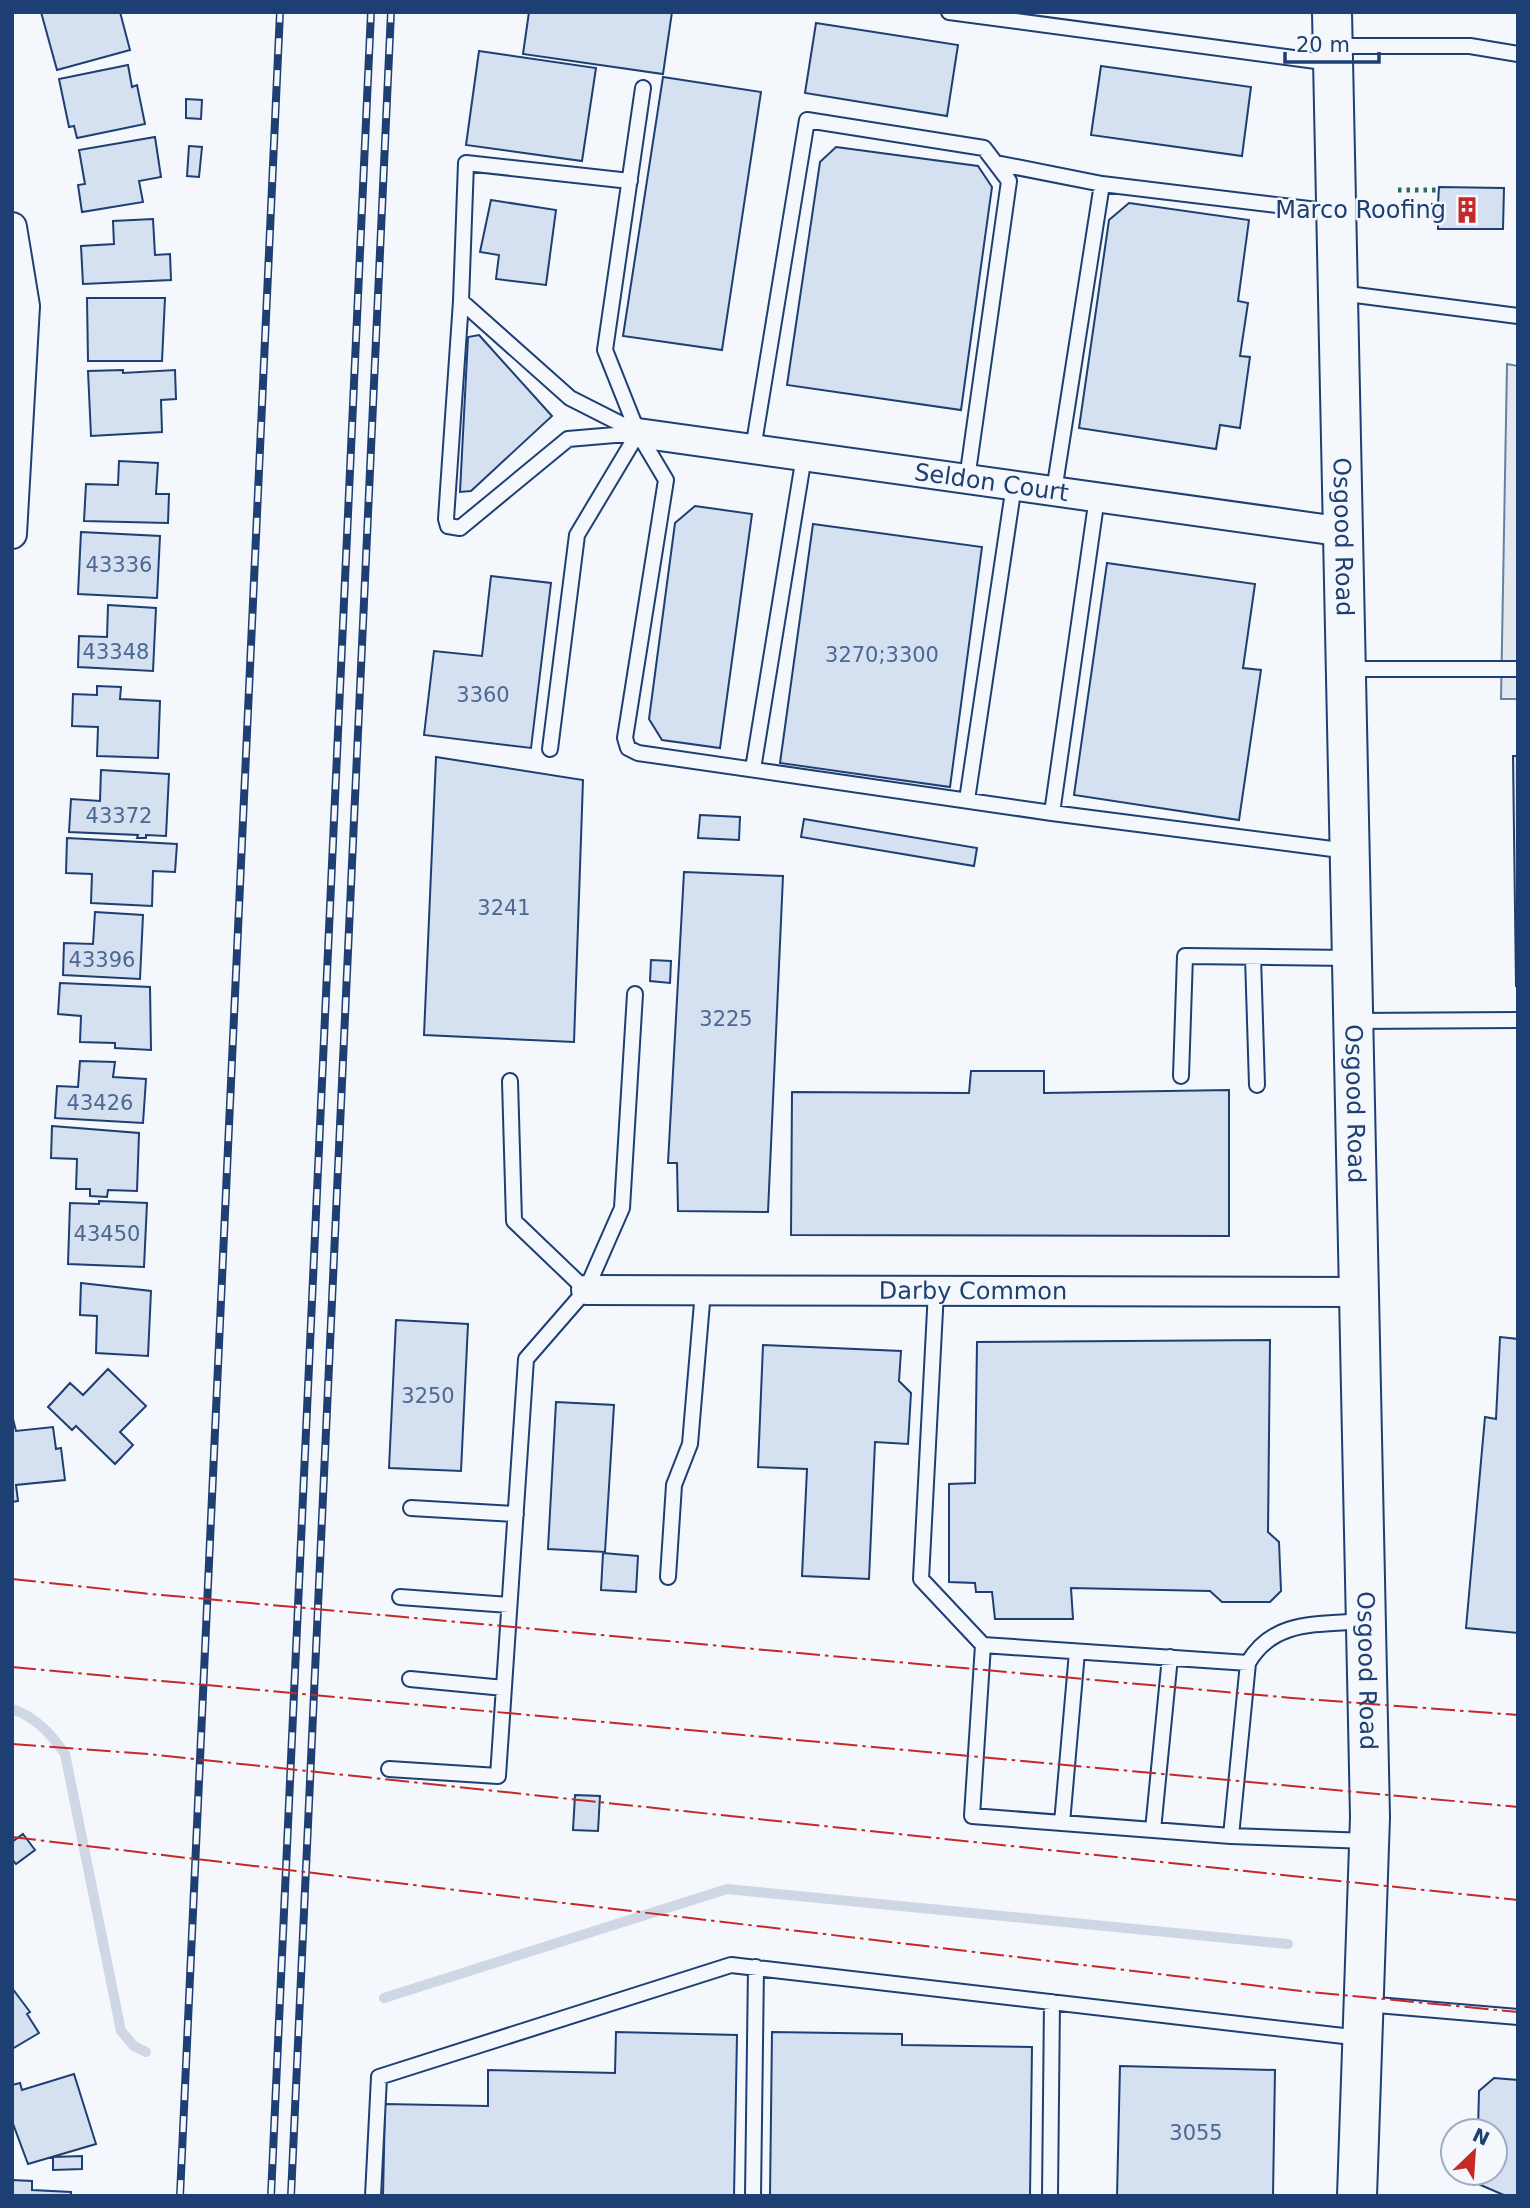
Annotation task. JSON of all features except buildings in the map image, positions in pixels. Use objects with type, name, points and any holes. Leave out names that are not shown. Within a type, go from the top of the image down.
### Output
[{"type":"main road","name":"Osgood Road","points":[[1332,41],[1345,532],[1369,1842],[1357,2196]]},
{"type":"street","points":[[12,227],[24,306],[12,534]]},
{"type":"street","name":"Seldon Court","points":[[638,433],[1345,532]]},
{"type":"street","name":"Darby Common","points":[[586,1290],[1358,1292]]},
{"type":"lane","points":[[949,12],[1332,41],[1470,46],[1518,54]]},
{"type":"lane","points":[[643,88],[605,350],[638,433],[666,480],[626,744],[638,753],[1052,813],[1350,851]]},
{"type":"lane","points":[[753,449],[807,120],[984,148],[1009,181],[967,479]]},
{"type":"lane","points":[[630,181],[466,163],[461,300],[446,519],[451,528],[460,528],[568,439],[638,433]]},
{"type":"lane","points":[[996,163],[1102,184],[1336,213]]},
{"type":"lane","points":[[1054,491],[1102,184]]},
{"type":"lane","points":[[1339,293],[1518,316]]},
{"type":"lane","points":[[461,300],[570,398],[638,433]]},
{"type":"lane","points":[[550,749],[577,535],[638,433]]},
{"type":"lane","points":[[753,769],[804,456]]},
{"type":"lane","points":[[967,800],[1014,485]]},
{"type":"lane","points":[[1052,813],[1097,497]]},
{"type":"lane","points":[[1347,668],[1517,670]]},
{"type":"lane","points":[[1181,1076],[1185,956],[1352,958]]},
{"type":"lane","points":[[1253,957],[1257,1085]]},
{"type":"lane","points":[[388,1769],[498,1776],[526,1359],[586,1290],[622,1208],[635,994]]},
{"type":"lane","points":[[1353,1021],[1518,1020]]},
{"type":"lane","points":[[510,1081],[514,1221],[586,1290]]},
{"type":"lane","points":[[668,1577],[674,1485],[690,1444],[703,1291]]},
{"type":"lane","points":[[936,1291],[921,1579],[983,1646],[1248,1662]]},
{"type":"lane","points":[[411,1508],[516,1514]]},
{"type":"lane","points":[[400,1597],[509,1605]]},
{"type":"lane","points":[[1231,1836],[1248,1662],[1258,1644],[1287,1628],[1365,1621]]},
{"type":"lane","points":[[983,1646],[972,1816],[1231,1836],[1369,1842]]},
{"type":"lane","points":[[1062,1823],[1077,1652]]},
{"type":"lane","points":[[1153,1830],[1170,1657]]},
{"type":"lane","points":[[411,1679],[503,1688]]},
{"type":"lane","points":[[373,2196],[379,2077],[731,1965],[1052,2002],[1363,2021],[1518,2017]]},
{"type":"lane","points":[[753,2196],[756,1967]]},
{"type":"lane","points":[[1051,2196],[1052,2002]]},
{"type":"shaded area","points":[[1507,364],[1518,366],[1518,699],[1501,699]]},
{"type":"waterway","points":[[12,1709],[42,1727],[65,1754],[121,2031],[134,2046],[146,2052]]},
{"type":"waterway","points":[[384,1998],[727,1889],[1288,1944]]},
{"type":"railway","points":[[180,2196],[280,12]]},
{"type":"railway","points":[[271,2196],[371,12]]},
{"type":"railway","points":[[291,2196],[391,12]]},
{"type":"hedge","points":[[1398,190],[1439,190]]},
{"type":"power","points":[[12,1579],[1292,1698],[1518,1715]]},
{"type":"power","points":[[12,1667],[1518,1807]]},
{"type":"power","points":[[12,1744],[148,1754],[1518,1900]]},
{"type":"power","points":[[12,1837],[1301,1991],[1518,2012]]},
{"type":"place","name":"Marco Roofing","points":[[1467,210]]}]
